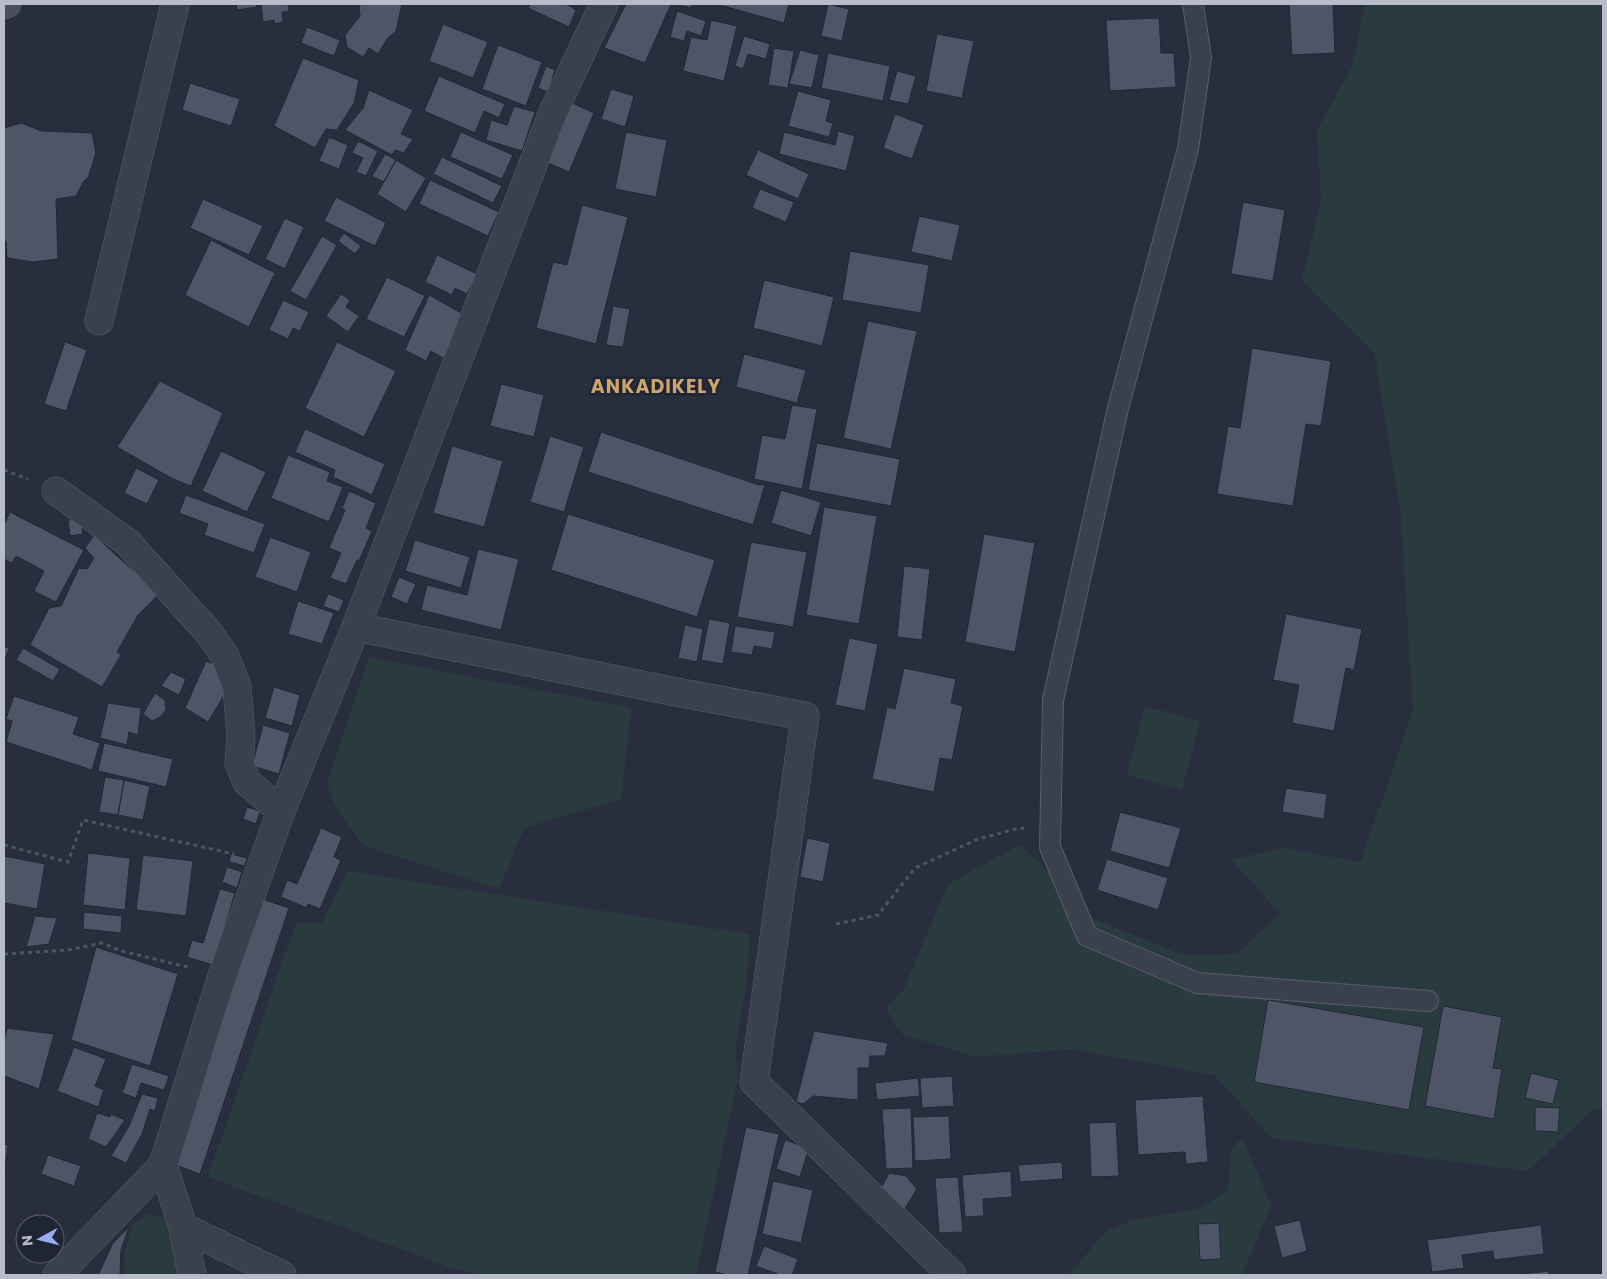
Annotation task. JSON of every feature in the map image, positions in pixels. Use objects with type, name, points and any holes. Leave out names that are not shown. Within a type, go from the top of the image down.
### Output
[{"type":"street","points":[[99,321],[175,4]]},
{"type":"street","points":[[57,1275],[163,1164],[220,982],[281,811],[356,627],[553,112],[604,4]]},
{"type":"street","points":[[56,491],[128,542],[225,656],[237,687],[241,736],[239,763],[247,782],[281,811]]},
{"type":"street","points":[[356,627],[805,716],[754,1082],[952,1275]]},
{"type":"street","points":[[163,1164],[183,1227],[192,1275]]},
{"type":"street","points":[[183,1227],[282,1275]]},
{"type":"lane","points":[[1193,4],[1201,58],[1188,148],[1118,408],[1053,700],[1050,847],[1087,936],[1197,983],[1428,1001]]},
{"type":"path","points":[[4,845],[68,862],[83,820],[264,861]]},
{"type":"path","points":[[836,924],[878,915],[914,868],[978,839],[1016,829],[1051,828]]},
{"type":"path","points":[[4,954],[68,950],[102,943],[121,951],[195,969],[220,982]]},
{"type":"shaded area","points":[[1365,4],[1603,4],[1603,1107],[1591,1111],[1528,1171],[1272,1138],[1214,1075],[1071,1049],[976,1057],[902,1034],[886,1009],[904,989],[948,884],[1020,845],[1059,882],[1092,918],[1182,955],[1238,954],[1280,913],[1232,860],[1283,848],[1361,862],[1413,709],[1401,516],[1375,354],[1302,280],[1321,202],[1317,130],[1353,65]]},
{"type":"shaded area","points":[[369,657],[631,708],[621,799],[524,828],[499,889],[364,846],[336,808],[327,784]]},
{"type":"shaded area","points":[[1145,706],[1200,721],[1182,790],[1127,775]]},
{"type":"shaded area","points":[[347,871],[750,934],[746,985],[735,1047],[738,1077],[696,1275],[481,1275],[449,1267],[208,1177],[296,923],[322,923]]},
{"type":"shaded area","points":[[1243,1138],[1271,1206],[1242,1275],[1069,1275],[1105,1232],[1132,1220],[1197,1209],[1228,1192],[1231,1148]]},
{"type":"shaded area","points":[[148,1214],[166,1218],[179,1275],[124,1275],[125,1249],[133,1224]]},
{"type":"building","points":[[236,4],[256,4],[257,7],[237,10]]},
{"type":"building","points":[[261,4],[288,4],[289,11],[282,12],[283,22],[275,24],[274,20],[263,22]]},
{"type":"building","points":[[361,4],[402,4],[396,31],[387,39],[378,54],[369,48],[363,57],[347,47],[345,35],[360,16],[359,7]]},
{"type":"building","points":[[530,4],[566,4],[576,10],[569,27],[528,8]]},
{"type":"building","points":[[626,4],[671,4],[645,63],[604,48]]},
{"type":"building","points":[[676,4],[692,4],[691,8]]},
{"type":"building","points":[[721,4],[789,4],[784,23]]},
{"type":"building","points":[[828,4],[849,9],[842,41],[821,36]]},
{"type":"building","points":[[1289,4],[1333,4],[1335,53],[1292,55]]},
{"type":"building","points":[[677,11],[706,21],[701,36],[687,31],[684,41],[670,37]]},
{"type":"building","points":[[1159,18],[1161,53],[1174,53],[1176,87],[1110,91],[1106,20]]},
{"type":"building","points":[[711,20],[737,26],[724,81],[683,71],[691,37],[707,40]]},
{"type":"building","points":[[443,24],[488,42],[473,78],[429,61]]},
{"type":"building","points":[[307,27],[340,40],[334,56],[301,43]]},
{"type":"building","points":[[937,34],[974,41],[962,98],[926,91]]},
{"type":"building","points":[[744,36],[770,44],[766,59],[748,54],[743,69],[735,66]]},
{"type":"building","points":[[498,45],[542,62],[526,106],[482,89]]},
{"type":"building","points":[[774,48],[794,51],[788,88],[768,85]]},
{"type":"building","points":[[800,50],[819,55],[812,88],[789,84]]},
{"type":"building","points":[[828,53],[890,66],[883,101],[821,88]]},
{"type":"building","points":[[303,58],[359,80],[354,103],[337,130],[326,129],[315,148],[274,126]]},
{"type":"building","points":[[546,66],[555,70],[548,92],[538,88]]},
{"type":"building","points":[[897,71],[916,76],[908,104],[889,100]]},
{"type":"building","points":[[439,76],[505,104],[499,118],[484,111],[475,133],[424,111]]},
{"type":"building","points":[[190,83],[240,99],[231,126],[182,110]]},
{"type":"building","points":[[611,89],[634,96],[625,127],[601,119]]},
{"type":"building","points":[[369,90],[413,110],[401,134],[413,139],[404,153],[395,150],[392,155],[345,130],[363,108]]},
{"type":"building","points":[[798,91],[831,100],[826,121],[833,123],[829,137],[788,126]]},
{"type":"building","points":[[570,102],[594,113],[569,172],[546,162]]},
{"type":"building","points":[[514,106],[535,112],[522,151],[486,140],[491,120],[507,125]]},
{"type":"building","points":[[895,114],[924,125],[912,159],[883,148]]},
{"type":"building","points":[[21,123],[42,131],[92,133],[96,153],[88,178],[84,181],[76,196],[56,199],[58,259],[33,262],[7,258],[6,241],[4,242],[4,128]]},
{"type":"building","points":[[838,131],[855,136],[846,171],[779,154],[784,132],[835,145]]},
{"type":"building","points":[[461,132],[513,155],[502,179],[450,157]]},
{"type":"building","points":[[626,132],[667,140],[656,197],[615,189]]},
{"type":"building","points":[[329,137],[348,145],[339,169],[319,161]]},
{"type":"building","points":[[358,141],[378,151],[366,176],[356,172],[363,158],[352,153]]},
{"type":"building","points":[[758,150],[809,174],[798,199],[746,175]]},
{"type":"building","points":[[385,154],[396,160],[384,182],[372,176]]},
{"type":"building","points":[[442,157],[502,186],[493,203],[433,174]]},
{"type":"building","points":[[396,160],[426,178],[406,212],[377,194]]},
{"type":"building","points":[[430,180],[499,212],[488,236],[419,204]]},
{"type":"building","points":[[760,189],[794,202],[786,222],[752,208]]},
{"type":"building","points":[[336,197],[386,223],[375,246],[324,221]]},
{"type":"building","points":[[203,199],[263,226],[249,255],[190,228]]},
{"type":"building","points":[[1243,202],[1285,210],[1273,281],[1231,274]]},
{"type":"building","points":[[582,205],[628,217],[596,344],[536,328],[553,262],[567,265]]},
{"type":"building","points":[[919,216],[960,225],[952,261],[911,252]]},
{"type":"building","points":[[285,218],[304,227],[285,269],[265,259]]},
{"type":"building","points":[[344,233],[361,246],[355,254],[338,241]]},
{"type":"building","points":[[322,236],[337,245],[306,300],[290,291]]},
{"type":"building","points":[[211,240],[275,273],[249,327],[185,295]]},
{"type":"building","points":[[850,251],[929,265],[921,313],[842,300]]},
{"type":"building","points":[[437,255],[477,274],[467,294],[455,288],[452,295],[425,282]]},
{"type":"building","points":[[387,277],[425,296],[404,337],[366,319]]},
{"type":"building","points":[[764,280],[834,297],[822,346],[753,328]]},
{"type":"building","points":[[341,294],[350,300],[346,307],[359,316],[348,332],[326,316]]},
{"type":"building","points":[[429,295],[463,314],[448,361],[431,351],[426,361],[405,350]]},
{"type":"building","points":[[283,300],[309,312],[300,331],[293,328],[288,339],[269,330]]},
{"type":"building","points":[[613,306],[630,309],[623,347],[606,345]]},
{"type":"building","points":[[868,321],[917,331],[891,449],[843,438]]},
{"type":"building","points":[[65,342],[87,350],[66,411],[44,404]]},
{"type":"building","points":[[337,342],[396,371],[364,437],[305,408]]},
{"type":"building","points":[[1252,348],[1331,361],[1321,426],[1306,424],[1293,506],[1217,494],[1228,426],[1240,428]]},
{"type":"building","points":[[744,354],[806,370],[797,403],[736,387]]},
{"type":"building","points":[[160,381],[223,413],[191,486],[173,479],[117,447]]},
{"type":"building","points":[[501,384],[544,395],[534,437],[490,426]]},
{"type":"building","points":[[792,405],[817,409],[802,489],[754,479],[762,435],[785,439]]},
{"type":"building","points":[[305,429],[385,464],[372,495],[333,477],[335,470],[295,452]]},
{"type":"building","points":[[601,432],[759,485],[765,485],[753,525],[588,472]]},
{"type":"building","points":[[550,436],[584,447],[564,512],[530,502]]},
{"type":"building","points":[[817,443],[900,459],[891,506],[808,490]]},
{"type":"building","points":[[452,446],[503,461],[484,527],[433,513]]},
{"type":"building","points":[[221,451],[266,472],[247,512],[202,491]]},
{"type":"building","points":[[288,455],[330,472],[327,481],[343,487],[329,522],[271,498]]},
{"type":"building","points":[[136,468],[159,480],[147,504],[124,493]]},
{"type":"building","points":[[781,490],[821,502],[811,536],[771,523]]},
{"type":"building","points":[[349,491],[376,503],[366,528],[372,531],[359,561],[357,560],[346,584],[330,578],[341,553],[329,548],[345,510],[342,508]]},
{"type":"building","points":[[186,495],[265,524],[254,553],[204,535],[208,524],[179,513]]},
{"type":"building","points":[[824,507],[877,516],[859,624],[806,615]]},
{"type":"building","points":[[10,512],[84,550],[56,602],[34,591],[44,571],[16,556],[12,563],[4,559],[4,525]]},
{"type":"building","points":[[568,514],[715,560],[697,617],[551,570]]},
{"type":"building","points":[[81,519],[83,534],[70,536],[68,520]]},
{"type":"building","points":[[984,534],[1035,543],[1015,652],[965,642]]},
{"type":"building","points":[[94,535],[159,594],[138,615],[117,652],[121,655],[102,687],[30,645],[49,608],[61,606],[79,568],[87,569],[94,558],[85,548]]},
{"type":"building","points":[[270,537],[311,552],[297,592],[255,577]]},
{"type":"building","points":[[415,540],[470,557],[461,588],[405,571]]},
{"type":"building","points":[[751,542],[807,552],[793,627],[737,617]]},
{"type":"building","points":[[478,549],[519,559],[501,630],[421,610],[427,585],[467,595]]},
{"type":"building","points":[[904,566],[930,569],[922,640],[897,637]]},
{"type":"building","points":[[399,577],[416,584],[407,604],[391,597]]},
{"type":"building","points":[[328,594],[344,600],[339,612],[323,606]]},
{"type":"building","points":[[298,601],[334,613],[322,644],[288,634]]},
{"type":"building","points":[[1286,614],[1362,629],[1354,670],[1346,668],[1334,731],[1292,723],[1299,685],[1273,680]]},
{"type":"building","points":[[709,619],[730,623],[723,664],[701,660]]},
{"type":"building","points":[[685,625],[703,629],[697,662],[678,658]]},
{"type":"building","points":[[735,626],[775,632],[772,649],[754,646],[752,655],[731,652]]},
{"type":"building","points":[[849,638],[878,644],[865,711],[835,705]]},
{"type":"building","points":[[4,646],[9,648],[4,663]]},
{"type":"building","points":[[23,648],[60,669],[53,681],[16,660]]},
{"type":"building","points":[[206,661],[216,665],[229,687],[208,722],[185,708]]},
{"type":"building","points":[[904,668],[956,679],[951,703],[963,706],[952,760],[940,758],[934,792],[872,779],[887,707],[895,709]]},
{"type":"building","points":[[171,672],[186,679],[179,695],[161,686]]},
{"type":"building","points":[[274,687],[300,695],[292,726],[265,718]]},
{"type":"building","points":[[155,693],[165,700],[166,710],[160,717],[152,721],[143,714]]},
{"type":"building","points":[[14,696],[79,717],[73,734],[100,743],[92,770],[6,742],[12,721],[6,719]]},
{"type":"building","points":[[108,703],[141,708],[138,735],[129,732],[127,745],[100,738]]},
{"type":"building","points":[[263,725],[290,733],[279,774],[252,766]]},
{"type":"building","points":[[104,743],[173,759],[166,787],[98,771]]},
{"type":"building","points":[[105,777],[124,780],[118,815],[99,812]]},
{"type":"building","points":[[124,780],[150,786],[143,820],[118,815]]},
{"type":"building","points":[[1286,788],[1327,794],[1324,819],[1282,812]]},
{"type":"building","points":[[247,807],[260,811],[256,824],[243,819]]},
{"type":"building","points":[[1120,812],[1181,828],[1169,868],[1110,851]]},
{"type":"building","points":[[321,828],[342,837],[334,857],[341,860],[320,909],[308,904],[307,908],[281,897],[287,880],[297,884]]},
{"type":"building","points":[[807,838],[830,843],[823,882],[800,877]]},
{"type":"building","points":[[88,853],[130,858],[125,910],[83,905]]},
{"type":"building","points":[[231,854],[247,858],[245,866],[229,862]]},
{"type":"building","points":[[143,855],[193,861],[186,916],[136,910]]},
{"type":"building","points":[[4,856],[45,864],[37,909],[4,903]]},
{"type":"building","points":[[1107,859],[1168,878],[1158,910],[1097,890]]},
{"type":"building","points":[[227,867],[242,872],[237,888],[222,882]]},
{"type":"building","points":[[220,889],[235,893],[213,965],[187,957],[192,940],[203,943]]},
{"type":"building","points":[[262,899],[289,908],[200,1174],[173,1164]]},
{"type":"building","points":[[84,912],[122,916],[121,933],[83,929]]},
{"type":"building","points":[[35,916],[57,918],[49,944],[26,947]]},
{"type":"building","points":[[96,947],[178,974],[150,1066],[71,1040]]},
{"type":"building","points":[[1268,1000],[1424,1027],[1409,1110],[1254,1082]]},
{"type":"building","points":[[1443,1006],[1502,1017],[1493,1068],[1502,1069],[1494,1119],[1425,1106]]},
{"type":"building","points":[[7,1028],[54,1034],[39,1089],[4,1076],[4,1041]]},
{"type":"building","points":[[814,1031],[888,1043],[885,1056],[870,1056],[869,1068],[858,1068],[858,1100],[813,1096],[803,1104],[796,1102]]},
{"type":"building","points":[[74,1047],[106,1059],[95,1086],[104,1090],[98,1107],[57,1091]]},
{"type":"building","points":[[132,1064],[169,1076],[164,1090],[141,1083],[136,1098],[122,1093]]},
{"type":"building","points":[[1531,1073],[1559,1080],[1553,1104],[1525,1098]]},
{"type":"building","points":[[952,1076],[954,1106],[922,1108],[920,1078]]},
{"type":"building","points":[[918,1078],[920,1096],[877,1100],[875,1083]]},
{"type":"building","points":[[142,1094],[158,1098],[155,1111],[150,1109],[142,1134],[126,1163],[111,1156],[129,1126]]},
{"type":"building","points":[[1203,1096],[1208,1162],[1186,1164],[1185,1152],[1138,1155],[1135,1100]]},
{"type":"building","points":[[1535,1107],[1560,1108],[1558,1132],[1535,1131]]},
{"type":"building","points":[[911,1108],[913,1168],[886,1169],[882,1109]]},
{"type":"building","points":[[97,1113],[110,1117],[111,1114],[125,1120],[106,1147],[88,1139]]},
{"type":"building","points":[[949,1116],[951,1159],[915,1161],[913,1117]]},
{"type":"building","points":[[1116,1122],[1119,1176],[1091,1177],[1089,1123]]},
{"type":"building","points":[[746,1127],[779,1134],[748,1275],[728,1275],[715,1272]]},
{"type":"building","points":[[785,1140],[809,1148],[800,1177],[776,1169]]},
{"type":"building","points":[[4,1144],[8,1145],[4,1176]]},
{"type":"building","points":[[48,1155],[81,1166],[74,1186],[41,1174]]},
{"type":"building","points":[[1062,1162],[1063,1179],[1020,1182],[1018,1165]]},
{"type":"building","points":[[1011,1171],[1012,1197],[983,1199],[984,1216],[965,1217],[962,1175]]},
{"type":"building","points":[[889,1173],[906,1176],[917,1189],[903,1212],[881,1188]]},
{"type":"building","points":[[958,1177],[963,1232],[939,1233],[935,1178]]},
{"type":"building","points":[[773,1181],[813,1190],[801,1243],[762,1234]]},
{"type":"building","points":[[1300,1220],[1307,1251],[1282,1258],[1274,1226]]},
{"type":"building","points":[[1219,1223],[1221,1259],[1200,1260],[1198,1224]]},
{"type":"building","points":[[1541,1225],[1544,1254],[1494,1260],[1493,1251],[1462,1255],[1464,1268],[1432,1272],[1427,1240]]},
{"type":"building","points":[[129,1227],[121,1250],[120,1275],[98,1275],[113,1243]]},
{"type":"building","points":[[764,1246],[798,1259],[792,1275],[780,1275],[756,1266]]},
{"type":"building","points":[[1549,1271],[1549,1275],[1522,1275],[1522,1274]]},
{"type":"district","name":"ANKADIKELY","points":[[656,386]]}]
